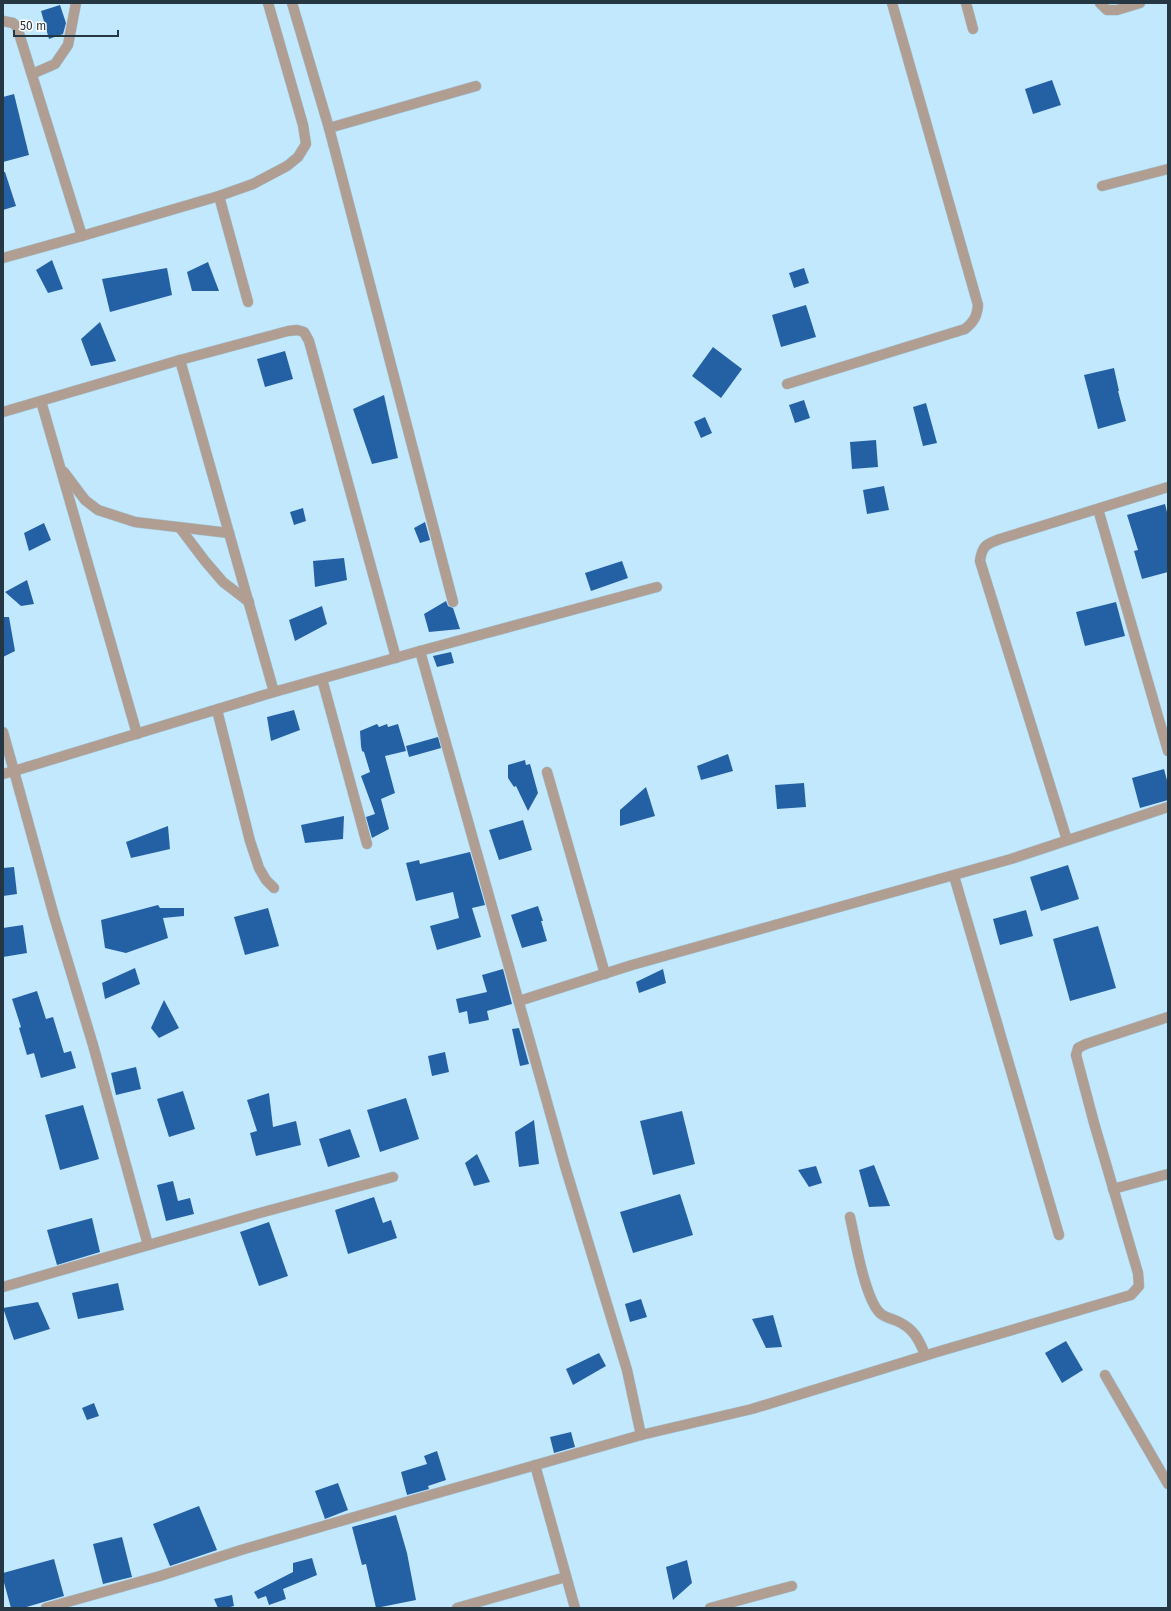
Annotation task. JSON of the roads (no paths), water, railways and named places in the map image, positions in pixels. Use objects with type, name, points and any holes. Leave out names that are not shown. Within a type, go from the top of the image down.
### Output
[{"type":"street","points":[[32,74],[55,64],[68,46],[76,3]]},
{"type":"street","points":[[3,258],[219,196],[253,184],[287,166],[298,157],[306,144],[304,125],[268,3]]},
{"type":"street","points":[[292,3],[329,128],[453,602]]},
{"type":"street","points":[[787,384],[965,329],[972,323],[977,314],[978,305],[892,3]]},
{"type":"street","points":[[966,3],[973,29]]},
{"type":"street","points":[[1100,3],[1107,10],[1116,10],[1140,3]]},
{"type":"street","points":[[3,21],[12,23],[17,27],[82,236]]},
{"type":"street","points":[[329,128],[476,86]]},
{"type":"street","points":[[1102,186],[1168,169]]},
{"type":"street","points":[[219,196],[248,302]]},
{"type":"street","points":[[3,412],[180,360],[288,331],[297,330],[304,332],[309,341],[396,658]]},
{"type":"street","points":[[180,360],[274,692]]},
{"type":"street","points":[[41,401],[137,734]]},
{"type":"street","points":[[60,467],[85,500],[98,510],[135,522],[229,533]]},
{"type":"street","points":[[1067,840],[980,561],[982,551],[987,544],[1000,539],[1168,487]]},
{"type":"street","points":[[1098,509],[1168,751]]},
{"type":"street","points":[[180,528],[205,561],[224,582],[249,602]]},
{"type":"street","points":[[3,774],[274,692],[657,587]]},
{"type":"street","points":[[420,651],[565,1166],[627,1370],[641,1435]]},
{"type":"street","points":[[322,679],[367,844]]},
{"type":"street","points":[[217,710],[250,841],[262,874],[274,888]]},
{"type":"street","points":[[3,732],[54,916],[93,1046],[148,1245]]},
{"type":"street","points":[[547,772],[605,974]]},
{"type":"street","points":[[519,1001],[632,965],[1011,859],[1168,807]]},
{"type":"street","points":[[954,876],[1059,1235]]},
{"type":"street","points":[[46,1608],[641,1435],[752,1409],[925,1355],[1131,1296],[1139,1286],[1138,1273],[1076,1055],[1078,1048],[1086,1044],[1168,1017]]},
{"type":"street","points":[[1113,1189],[1168,1174]]},
{"type":"street","points":[[3,1287],[256,1214],[393,1177]]},
{"type":"street","points":[[850,1217],[869,1297],[881,1314],[912,1330],[918,1337],[925,1355]]},
{"type":"street","points":[[1105,1375],[1168,1484]]},
{"type":"street","points":[[535,1465],[575,1608]]},
{"type":"street","points":[[457,1608],[566,1577]]},
{"type":"street","points":[[710,1608],[792,1586]]}]
